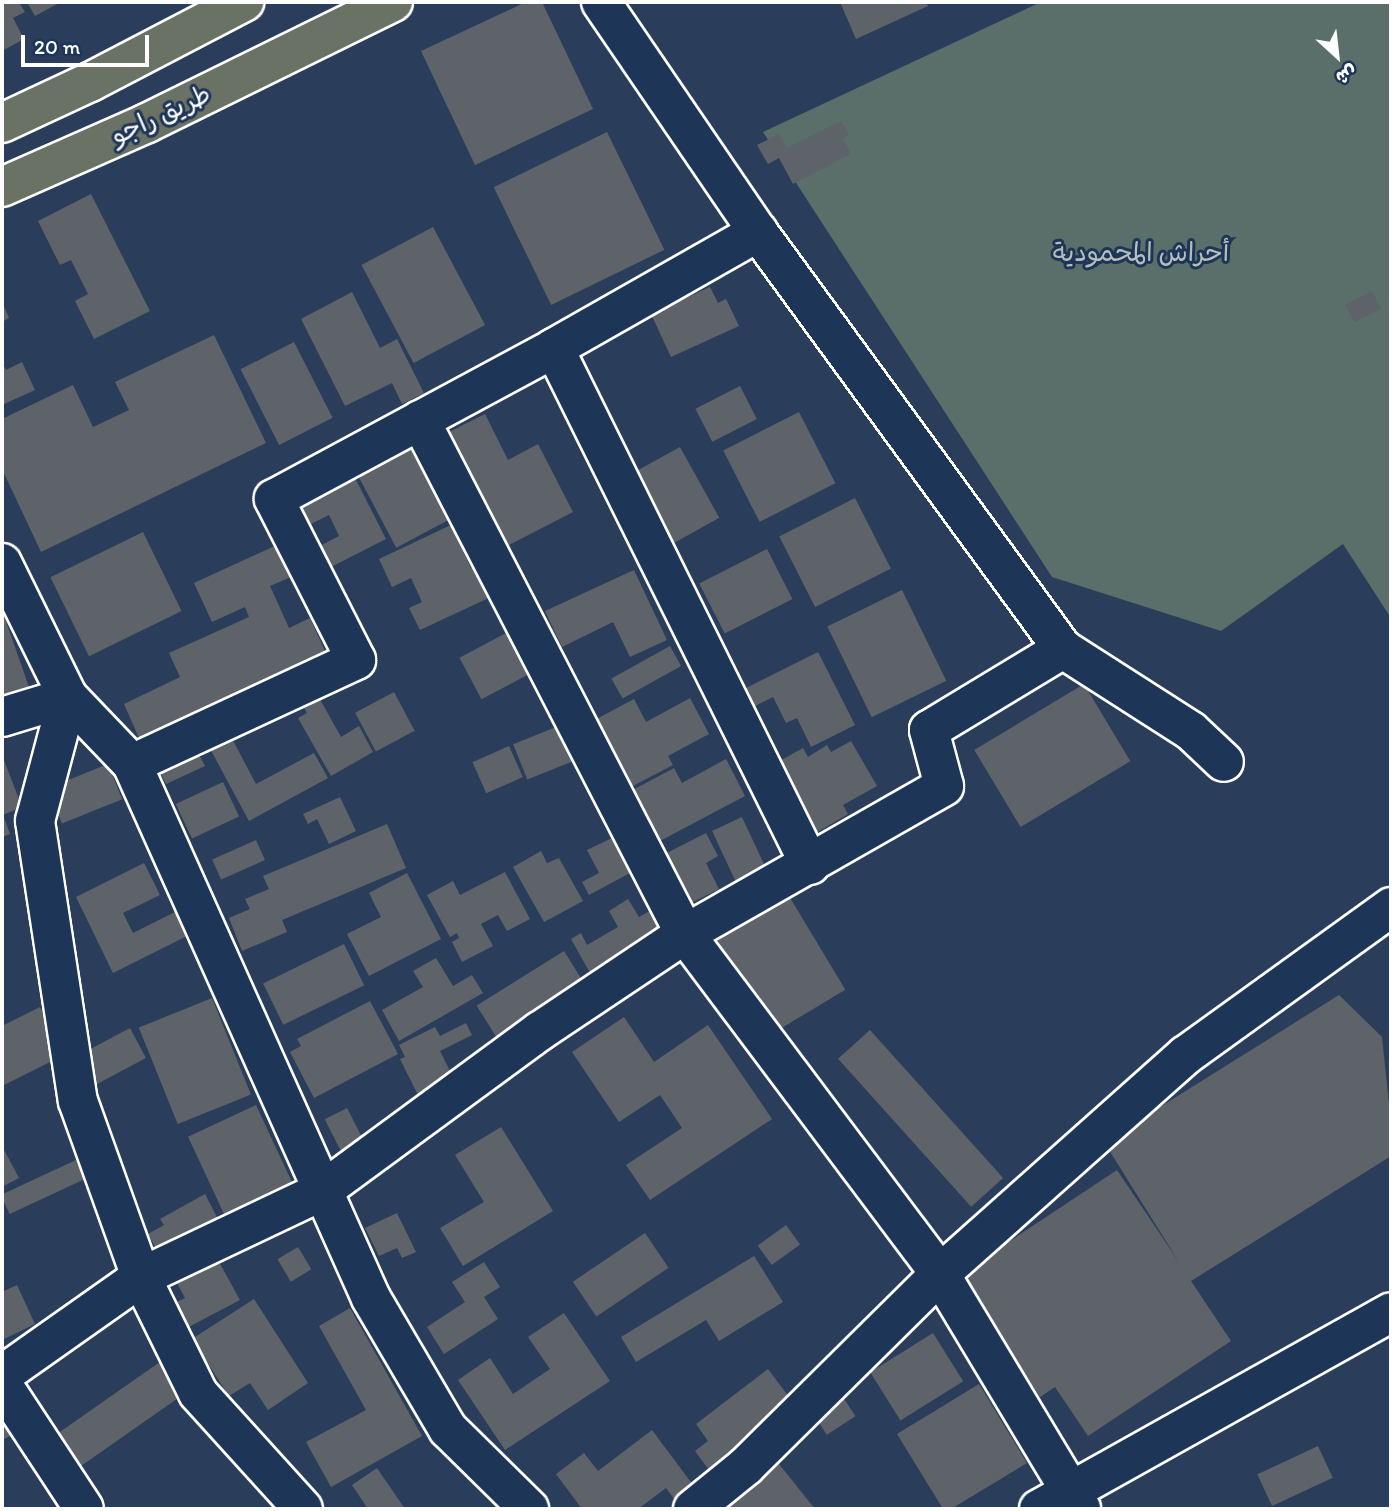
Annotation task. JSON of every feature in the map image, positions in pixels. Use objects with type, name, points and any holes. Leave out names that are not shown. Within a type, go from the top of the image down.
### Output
[{"type":"main road","points":[[2,123],[90,82],[244,2]]},
{"type":"main road","name":"طريق راجو","points":[[2,187],[148,123],[393,2]]},
{"type":"street","points":[[600,2],[758,232],[1063,649],[1131,689],[1191,731],[1224,762]]},
{"type":"street","points":[[132,764],[356,660],[274,499],[554,348],[758,232]]},
{"type":"street","points":[[554,348],[810,864]]},
{"type":"street","points":[[420,420],[685,934],[940,1273],[1064,1503],[1391,1312]]},
{"type":"street","points":[[2,563],[68,697],[132,764],[371,1298],[448,1429],[529,1509]]},
{"type":"street","points":[[2,1375],[141,1277],[322,1191],[540,1031],[685,934],[944,786],[929,730],[1063,649]]},
{"type":"street","points":[[2,717],[68,697]]},
{"type":"street","points":[[68,697],[35,821],[78,1101],[141,1277],[198,1393],[303,1509]]},
{"type":"street","points":[[693,1509],[746,1466],[940,1273],[1186,1055],[1391,907]]},
{"type":"street","points":[[2,1384],[84,1509]]},
{"type":"green space","name":"أحراش المحمودية","points":[[1041,2],[1391,2],[1391,618],[1343,544],[1221,631],[1052,577],[763,132]]},
{"type":"building","points":[[2,2],[19,2],[25,12],[13,18],[24,39],[2,51]]},
{"type":"building","points":[[27,2],[61,2],[35,16]]},
{"type":"building","points":[[526,2],[542,2],[593,109],[475,165],[421,51]]},
{"type":"building","points":[[840,2],[926,2],[928,6],[856,39]]},
{"type":"building","points":[[841,121],[849,135],[843,138],[851,154],[793,184],[779,158],[768,164],[757,145],[779,134],[787,148]]},
{"type":"building","points":[[607,132],[664,250],[551,305],[494,187]]},
{"type":"building","points":[[91,194],[150,311],[94,339],[75,301],[88,294],[71,260],[60,265],[38,221]]},
{"type":"building","points":[[433,227],[485,325],[414,363],[361,265]]},
{"type":"building","points":[[710,287],[718,303],[726,299],[739,326],[671,357],[651,314]]},
{"type":"building","points":[[1372,291],[1381,309],[1354,322],[1345,305]]},
{"type":"building","points":[[352,292],[380,348],[397,339],[424,393],[402,404],[392,383],[345,406],[301,319]]},
{"type":"building","points":[[2,302],[9,318],[2,322]]},
{"type":"building","points":[[214,335],[266,443],[41,552],[2,469],[2,419],[73,385],[93,427],[129,410],[115,382]]},
{"type":"building","points":[[294,342],[333,418],[279,445],[241,369]]},
{"type":"building","points":[[2,361],[6,370],[22,362],[35,390],[2,405]]},
{"type":"building","points":[[740,386],[757,419],[712,442],[695,409]]},
{"type":"building","points":[[799,412],[835,483],[760,522],[723,451]]},
{"type":"building","points":[[485,414],[508,460],[538,444],[573,512],[503,548],[445,434]]},
{"type":"building","points":[[408,444],[448,520],[396,548],[356,472]]},
{"type":"building","points":[[680,447],[719,518],[669,546],[629,475]]},
{"type":"building","points":[[352,472],[386,539],[329,568],[318,547],[339,536],[329,515],[307,526],[294,500]]},
{"type":"building","points":[[855,498],[891,568],[815,607],[779,537]]},
{"type":"building","points":[[451,525],[471,568],[481,564],[495,595],[420,630],[409,608],[422,602],[411,578],[392,587],[379,559]]},
{"type":"building","points":[[143,532],[182,611],[89,656],[50,577]]},
{"type":"building","points":[[277,545],[291,577],[270,586],[289,628],[310,618],[329,660],[143,747],[124,704],[180,677],[169,653],[249,617],[245,607],[212,622],[194,583]]},
{"type":"building","points":[[767,549],[792,599],[725,633],[699,584]]},
{"type":"building","points":[[634,570],[667,640],[630,657],[613,622],[562,647],[545,611]]},
{"type":"building","points":[[902,590],[946,681],[872,717],[827,626]]},
{"type":"building","points":[[2,610],[29,687],[2,696]]},
{"type":"building","points":[[508,632],[530,673],[482,699],[459,658]]},
{"type":"building","points":[[670,646],[681,666],[623,699],[611,678]]},
{"type":"building","points":[[818,652],[855,725],[811,747],[797,718],[786,723],[773,697],[751,708],[742,690]]},
{"type":"building","points":[[1084,684],[1130,761],[1021,827],[974,750]]},
{"type":"building","points":[[394,692],[415,731],[376,752],[355,713]]},
{"type":"building","points":[[317,694],[341,737],[359,726],[373,752],[331,776],[298,718],[307,713],[301,703]]},
{"type":"building","points":[[690,698],[709,734],[668,756],[673,765],[627,789],[591,722],[634,699],[646,722]]},
{"type":"building","points":[[566,723],[580,758],[527,780],[513,744]]},
{"type":"building","points":[[229,733],[256,784],[314,753],[328,778],[249,821],[208,745]]},
{"type":"building","points":[[851,741],[877,786],[843,805],[848,814],[816,833],[776,763],[803,748],[808,757],[827,745],[831,752]]},
{"type":"building","points":[[193,743],[205,766],[166,784],[159,770]]},
{"type":"building","points":[[509,746],[523,777],[486,793],[472,762]]},
{"type":"building","points":[[2,755],[22,807],[3,815],[10,834],[2,837]]},
{"type":"building","points":[[726,759],[745,796],[658,842],[631,791],[674,768],[682,783]]},
{"type":"building","points":[[108,764],[122,799],[62,824],[48,788]]},
{"type":"building","points":[[223,782],[239,816],[192,838],[176,804]]},
{"type":"building","points":[[340,797],[356,831],[329,844],[317,819],[308,824],[303,814]]},
{"type":"building","points":[[742,817],[766,868],[736,882],[712,831]]},
{"type":"building","points":[[387,824],[406,868],[282,920],[287,932],[242,951],[229,918],[250,909],[245,899],[269,889],[263,876]]},
{"type":"building","points":[[706,833],[718,856],[706,863],[719,889],[693,902],[667,853]]},
{"type":"building","points":[[614,837],[632,872],[589,895],[582,882],[599,873],[587,850]]},
{"type":"building","points":[[256,840],[265,860],[221,880],[212,860]]},
{"type":"building","points":[[541,851],[547,863],[559,858],[583,901],[544,922],[513,867]]},
{"type":"building","points":[[144,863],[160,895],[123,913],[133,933],[177,911],[189,935],[113,973],[76,897]]},
{"type":"building","points":[[505,872],[530,919],[507,931],[498,915],[481,924],[493,946],[462,962],[452,942],[459,938],[457,933],[450,937],[427,895],[453,881],[460,895]]},
{"type":"building","points":[[407,873],[441,939],[369,976],[347,934],[381,917],[369,893]]},
{"type":"building","points":[[783,886],[845,990],[773,1033],[711,929]]},
{"type":"building","points":[[628,899],[639,917],[655,908],[671,936],[594,980],[571,939],[581,933],[587,945],[618,927],[609,911]]},
{"type":"building","points":[[344,944],[364,985],[283,1025],[263,983]]},
{"type":"building","points":[[564,951],[585,985],[498,1040],[477,1006]]},
{"type":"building","points":[[436,958],[453,986],[472,975],[483,993],[399,1041],[382,1010],[423,987],[413,971]]},
{"type":"building","points":[[1339,995],[1382,1037],[1391,1123],[1391,1156],[1191,1281],[1231,1341],[1088,1436],[1055,1387],[1040,1397],[959,1275],[1117,1170],[1179,1262],[1104,1142]]},
{"type":"building","points":[[212,998],[251,1094],[178,1124],[139,1028]]},
{"type":"building","points":[[370,1001],[398,1054],[314,1098],[290,1052],[301,1046],[297,1039]]},
{"type":"building","points":[[40,1007],[64,1055],[2,1086],[2,1026]]},
{"type":"building","points":[[624,1017],[654,1062],[708,1025],[772,1119],[650,1200],[626,1165],[682,1128],[660,1095],[619,1122],[572,1052]]},
{"type":"building","points":[[466,1023],[472,1035],[440,1051],[454,1079],[419,1097],[400,1059],[405,1057],[399,1045],[435,1027],[440,1036]]},
{"type":"building","points":[[130,1028],[146,1058],[97,1084],[81,1054]]},
{"type":"building","points":[[870,1030],[1003,1178],[971,1207],[838,1059]]},
{"type":"building","points":[[256,1105],[296,1190],[228,1222],[188,1137]]},
{"type":"building","points":[[347,1108],[364,1142],[342,1153],[325,1119]]},
{"type":"building","points":[[501,1127],[553,1211],[463,1266],[440,1228],[484,1202],[455,1155]]},
{"type":"building","points":[[2,1146],[19,1178],[2,1187]]},
{"type":"building","points":[[76,1160],[85,1179],[10,1214],[2,1195]]},
{"type":"building","points":[[205,1194],[221,1225],[161,1257],[148,1234],[164,1225],[160,1219]]},
{"type":"building","points":[[397,1213],[416,1252],[402,1258],[397,1248],[379,1256],[365,1228]]},
{"type":"building","points":[[786,1225],[800,1244],[772,1265],[758,1246]]},
{"type":"building","points":[[645,1233],[668,1268],[596,1316],[573,1282]]},
{"type":"building","points":[[298,1247],[311,1269],[291,1282],[277,1259]]},
{"type":"building","points":[[213,1251],[240,1300],[183,1330],[171,1305],[185,1298],[171,1272]]},
{"type":"building","points":[[754,1256],[783,1302],[719,1341],[706,1320],[636,1362],[621,1337]]},
{"type":"building","points":[[484,1262],[500,1287],[484,1297],[498,1319],[444,1354],[427,1327],[465,1302],[452,1282]]},
{"type":"building","points":[[17,1285],[35,1324],[2,1340],[2,1292]]},
{"type":"building","points":[[254,1299],[308,1383],[268,1410],[250,1383],[229,1396],[192,1339]]},
{"type":"building","points":[[350,1308],[422,1436],[331,1487],[306,1442],[366,1410],[319,1326]]},
{"type":"building","points":[[564,1313],[610,1381],[505,1450],[458,1380],[490,1358],[513,1394],[550,1369],[528,1337]]},
{"type":"building","points":[[933,1333],[963,1381],[900,1421],[870,1372]]},
{"type":"building","points":[[167,1357],[190,1390],[75,1470],[52,1437]]},
{"type":"building","points":[[768,1369],[798,1409],[712,1474],[695,1451],[708,1441],[696,1424]]},
{"type":"building","points":[[979,1384],[1027,1463],[951,1509],[943,1509],[897,1434]]},
{"type":"building","points":[[839,1391],[855,1416],[827,1435],[810,1410]]},
{"type":"building","points":[[2,1405],[16,1433],[2,1440]]},
{"type":"building","points":[[652,1430],[699,1493],[680,1507],[666,1488],[638,1509],[582,1509],[556,1474],[584,1453],[598,1471]]},
{"type":"building","points":[[1318,1446],[1333,1478],[1272,1506],[1257,1474]]},
{"type":"building","points":[[779,1464],[815,1509],[722,1509]]},
{"type":"building","points":[[377,1468],[405,1509],[368,1509],[352,1485]]}]
